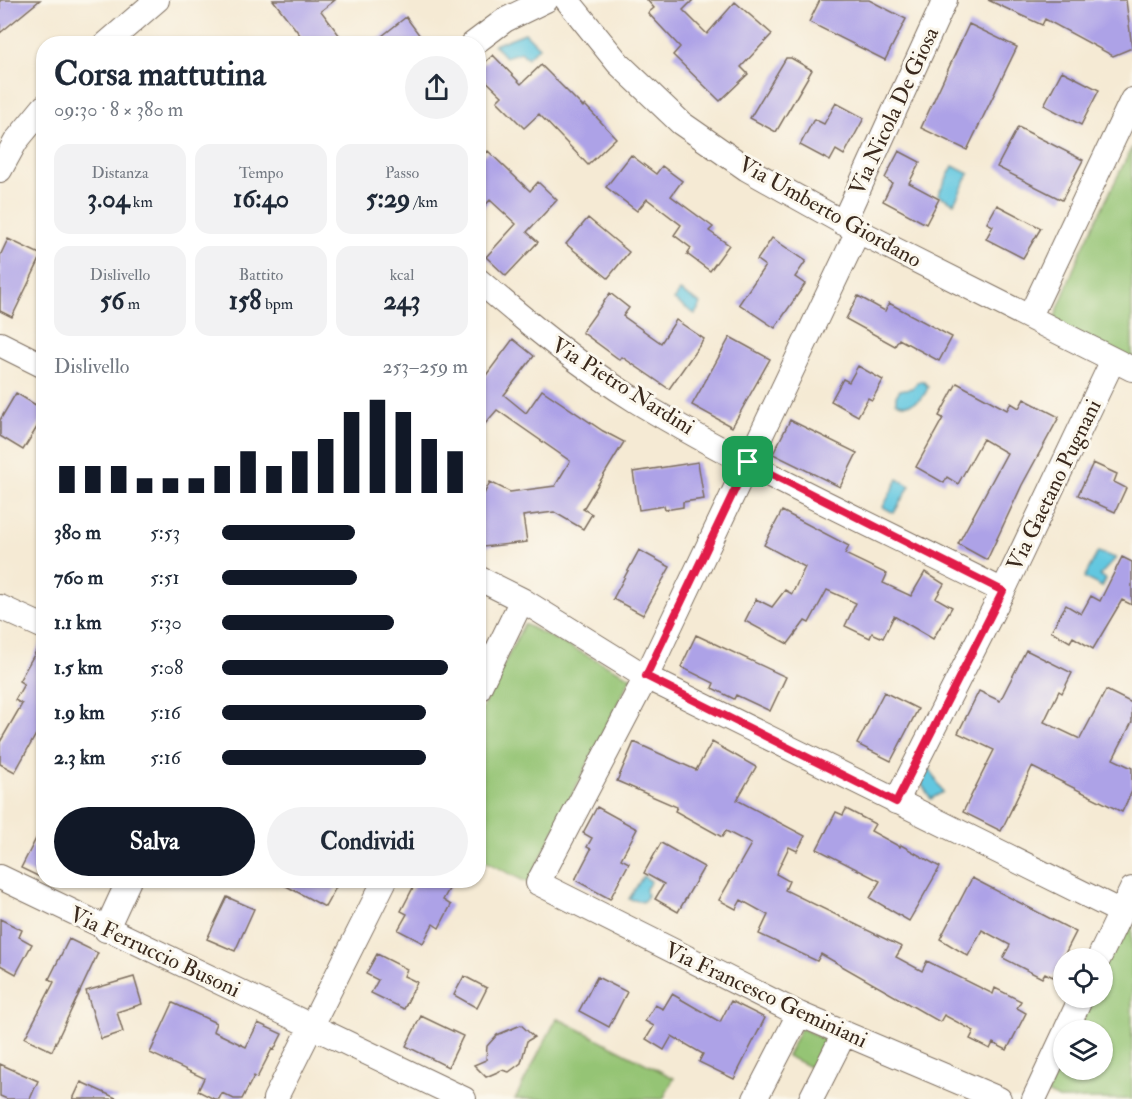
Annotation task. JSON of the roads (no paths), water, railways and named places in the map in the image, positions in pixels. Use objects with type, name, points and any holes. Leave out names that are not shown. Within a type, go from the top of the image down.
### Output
[{"type":"street","points":[[115,36],[157,0]]},
{"type":"street","points":[[484,36],[505,20],[546,0]]},
{"type":"street","name":"Via Umberto Giordano","points":[[567,0],[618,63],[681,123],[747,169],[851,227],[1123,365]]},
{"type":"street","name":"Via Nicola De Giosa","points":[[538,883],[646,676],[748,462],[851,227],[945,0]]},
{"type":"street","points":[[1030,316],[1132,100]]},
{"type":"street","points":[[0,170],[16,141],[36,117]]},
{"type":"street","name":"Via Pietro Nardini","points":[[486,287],[543,336],[637,401],[748,462],[1003,591]]},
{"type":"street","points":[[0,344],[36,362]]},
{"type":"street","name":"Via Gaetano Pugnani","points":[[896,802],[1003,591],[1123,365]]},
{"type":"street","points":[[486,582],[522,600],[646,676],[1121,912]]},
{"type":"street","points":[[486,674],[522,600]]},
{"type":"street","points":[[0,608],[36,624]]},
{"type":"street","name":"Via Ferruccio Busoni","points":[[0,877],[106,930],[464,1099]]},
{"type":"street","name":"Via Francesco Geminiani","points":[[538,883],[799,1014],[999,1099]]},
{"type":"street","points":[[106,930],[125,888]]},
{"type":"street","points":[[275,1099],[381,888]]},
{"type":"street","points":[[1104,948],[1132,890]]},
{"type":"street","points":[[755,1099],[799,1014]]},
{"type":"street","points":[[811,1099],[844,1034]]},
{"type":"street","points":[[1034,1099],[1053,1058]]},
{"type":"water","points":[[525,33],[539,47],[527,58],[521,52],[505,57],[494,45]]},
{"type":"water","points":[[953,166],[969,174],[954,203],[938,195]]},
{"type":"water","points":[[680,291],[701,304],[695,314],[674,300]]},
{"type":"water","points":[[918,382],[924,382],[928,387],[920,399],[911,404],[896,402],[896,396],[900,390],[912,388]]},
{"type":"water","points":[[898,479],[910,486],[894,513],[883,507]]},
{"type":"water","points":[[1098,552],[1116,558],[1100,575],[1106,579],[1102,587],[1084,578]]},
{"type":"water","points":[[930,769],[943,792],[931,799],[917,777]]},
{"type":"water","points":[[643,876],[651,881],[646,889],[647,897],[643,902],[629,899]]}]
